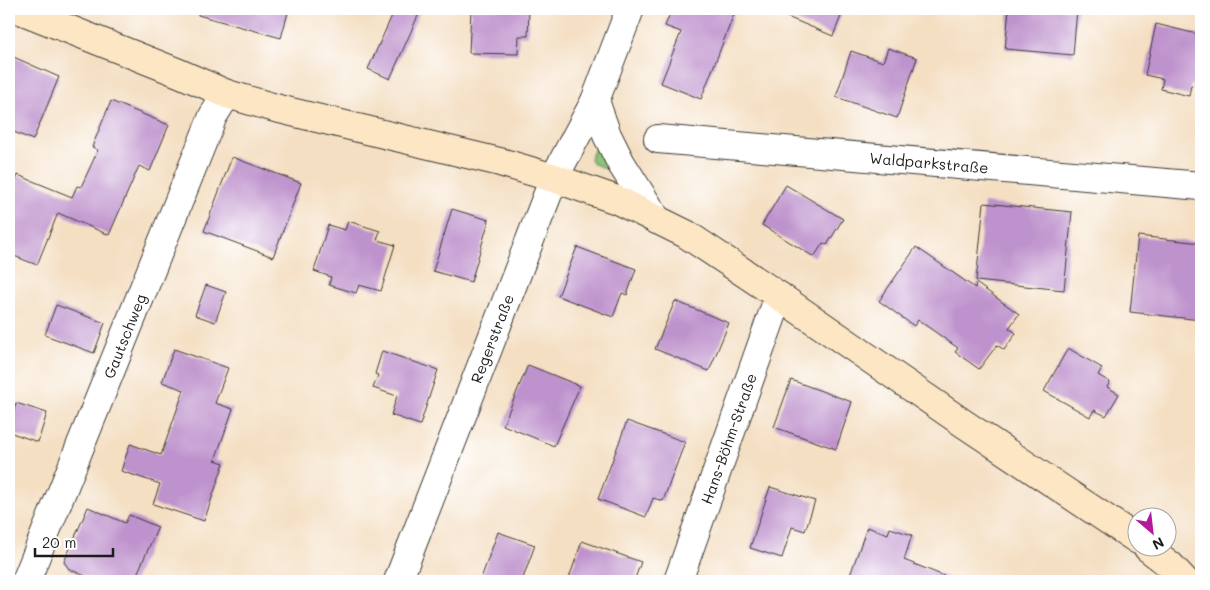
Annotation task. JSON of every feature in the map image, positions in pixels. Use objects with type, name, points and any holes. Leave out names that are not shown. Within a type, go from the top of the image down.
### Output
[{"type":"main road","points":[[18,9],[227,94],[279,109],[500,162],[554,178],[616,200],[686,234],[1128,533]]},
{"type":"main road","points":[[1160,558],[1178,573]]},
{"type":"street","name":"Regerstraße","points":[[398,581],[554,178],[595,101],[630,9]]},
{"type":"street","name":"Gautschweg","points":[[26,581],[213,116],[227,94]]},
{"type":"street","points":[[595,101],[607,135],[621,163],[657,220]]},
{"type":"street","name":"Waldparkstraße","points":[[658,139],[1201,186]]},
{"type":"street","name":"Hans-Böhm-Straße","points":[[678,581],[779,296]]},
{"type":"green space","points":[[599,139],[620,175],[592,163],[590,159]]},
{"type":"building","points":[[198,9],[289,9],[281,38],[198,15]]},
{"type":"building","points":[[395,9],[421,9],[390,79],[368,69]]},
{"type":"building","points":[[471,9],[529,9],[528,36],[519,36],[518,54],[469,53]]},
{"type":"building","points":[[672,9],[736,9],[701,99],[661,83],[681,32],[665,26]]},
{"type":"building","points":[[768,9],[844,9],[833,36]]},
{"type":"building","points":[[1009,9],[1077,9],[1073,55],[1005,49]]},
{"type":"building","points":[[1156,24],[1201,35],[1201,87],[1191,85],[1189,96],[1161,89],[1163,79],[1145,75]]},
{"type":"building","points":[[888,48],[917,58],[897,118],[836,97],[851,51],[883,62]]},
{"type":"building","points":[[9,55],[59,77],[33,140],[9,130]]},
{"type":"building","points":[[111,101],[169,125],[150,171],[139,166],[109,235],[58,213],[37,265],[9,254],[9,199],[18,175],[72,197],[77,186],[81,187],[98,150],[92,147]]},
{"type":"building","points":[[232,157],[301,183],[273,257],[204,231]]},
{"type":"building","points":[[786,185],[843,219],[827,245],[823,243],[814,257],[762,225]]},
{"type":"building","points":[[984,203],[1072,212],[1064,290],[976,281]]},
{"type":"building","points":[[452,209],[489,220],[471,282],[433,271]]},
{"type":"building","points":[[348,221],[380,231],[377,240],[395,245],[381,291],[359,285],[356,293],[329,285],[331,277],[314,271],[328,225],[345,230]]},
{"type":"building","points":[[1138,236],[1201,243],[1201,320],[1130,312]]},
{"type":"building","points":[[577,247],[636,269],[627,295],[622,293],[613,317],[558,296]]},
{"type":"building","points":[[916,247],[975,288],[976,283],[1019,314],[1009,328],[1016,333],[1004,350],[997,345],[979,369],[955,352],[958,348],[918,320],[914,326],[879,301]]},
{"type":"building","points":[[206,285],[226,292],[215,322],[195,315]]},
{"type":"building","points":[[675,301],[729,323],[709,371],[655,349]]},
{"type":"building","points":[[56,305],[105,323],[94,353],[45,335]]},
{"type":"building","points":[[1068,348],[1102,368],[1098,375],[1110,382],[1107,387],[1119,394],[1106,416],[1094,410],[1090,417],[1044,391]]},
{"type":"building","points":[[174,349],[228,368],[215,403],[233,409],[215,460],[224,463],[204,521],[153,504],[160,484],[121,471],[130,444],[161,455],[184,390],[162,382]]},
{"type":"building","points":[[382,351],[438,370],[420,425],[391,415],[397,396],[373,388],[378,375],[375,374]]},
{"type":"building","points":[[528,365],[580,386],[554,446],[503,425]]},
{"type":"building","points":[[791,380],[852,402],[836,449],[774,427]]},
{"type":"building","points":[[16,403],[47,413],[38,442],[9,432],[9,425]]},
{"type":"building","points":[[627,421],[685,442],[663,501],[653,498],[646,517],[598,499]]},
{"type":"building","points":[[770,487],[815,501],[805,531],[792,527],[782,558],[750,548]]},
{"type":"building","points":[[88,507],[125,523],[129,515],[158,527],[134,581],[97,581],[69,569],[64,562]]},
{"type":"building","points":[[867,527],[888,534],[890,528],[912,535],[904,560],[954,581],[848,581]]},
{"type":"building","points":[[498,532],[535,545],[522,581],[480,581]]},
{"type":"building","points":[[582,541],[641,562],[634,581],[568,581]]}]
